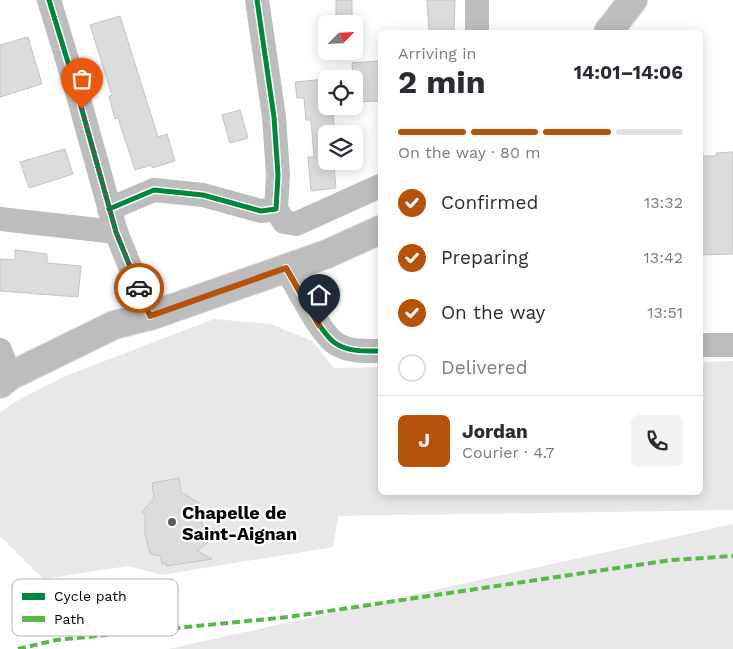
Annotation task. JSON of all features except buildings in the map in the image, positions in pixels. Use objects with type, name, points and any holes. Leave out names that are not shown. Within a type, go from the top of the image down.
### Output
[{"type":"main road","points":[[610,30],[633,0]]},
{"type":"main road","points":[[5,380],[114,325],[150,316],[327,254],[378,231]]},
{"type":"street","points":[[49,0],[116,232],[150,316]]},
{"type":"street","points":[[257,0],[274,116],[278,175],[276,209],[284,222],[296,224],[378,187]]},
{"type":"street","points":[[477,0],[477,30]]},
{"type":"street","points":[[109,209],[154,190],[202,195],[261,211],[276,209]]},
{"type":"street","points":[[0,219],[116,232]]},
{"type":"street","points":[[286,268],[319,325],[334,343],[355,351],[378,351]]},
{"type":"street","points":[[703,345],[733,344]]},
{"type":"street","points":[[0,350],[5,380]]},
{"type":"shaded area","points":[[214,319],[271,324],[312,341],[334,368],[378,367],[378,495],[703,495],[703,362],[733,361],[733,510],[338,516],[333,547],[162,575],[128,566],[43,579],[0,536],[0,413],[11,404],[65,376]]},
{"type":"shaded area","points":[[733,524],[733,649],[168,649]]},
{"type":"marked path","points":[[178,628],[288,617],[671,560],[733,556]]},
{"type":"marked path","points":[[18,649],[56,640],[96,636]]},
{"type":"cycle path","points":[[49,0],[116,232],[150,316]]},
{"type":"cycle path","points":[[109,209],[154,190],[203,195],[261,211],[276,209],[278,175],[274,117],[257,0]]},
{"type":"cycle path","points":[[286,268],[302,297],[329,338],[340,346],[351,349],[378,351]]},
{"type":"way so far","points":[[82,109],[116,232],[139,288]]},
{"type":"place","name":"Chapelle de Saint-Aignan","points":[[172,522]]},
{"type":"route","points":[[139,288],[150,316],[286,268],[319,325]]}]
